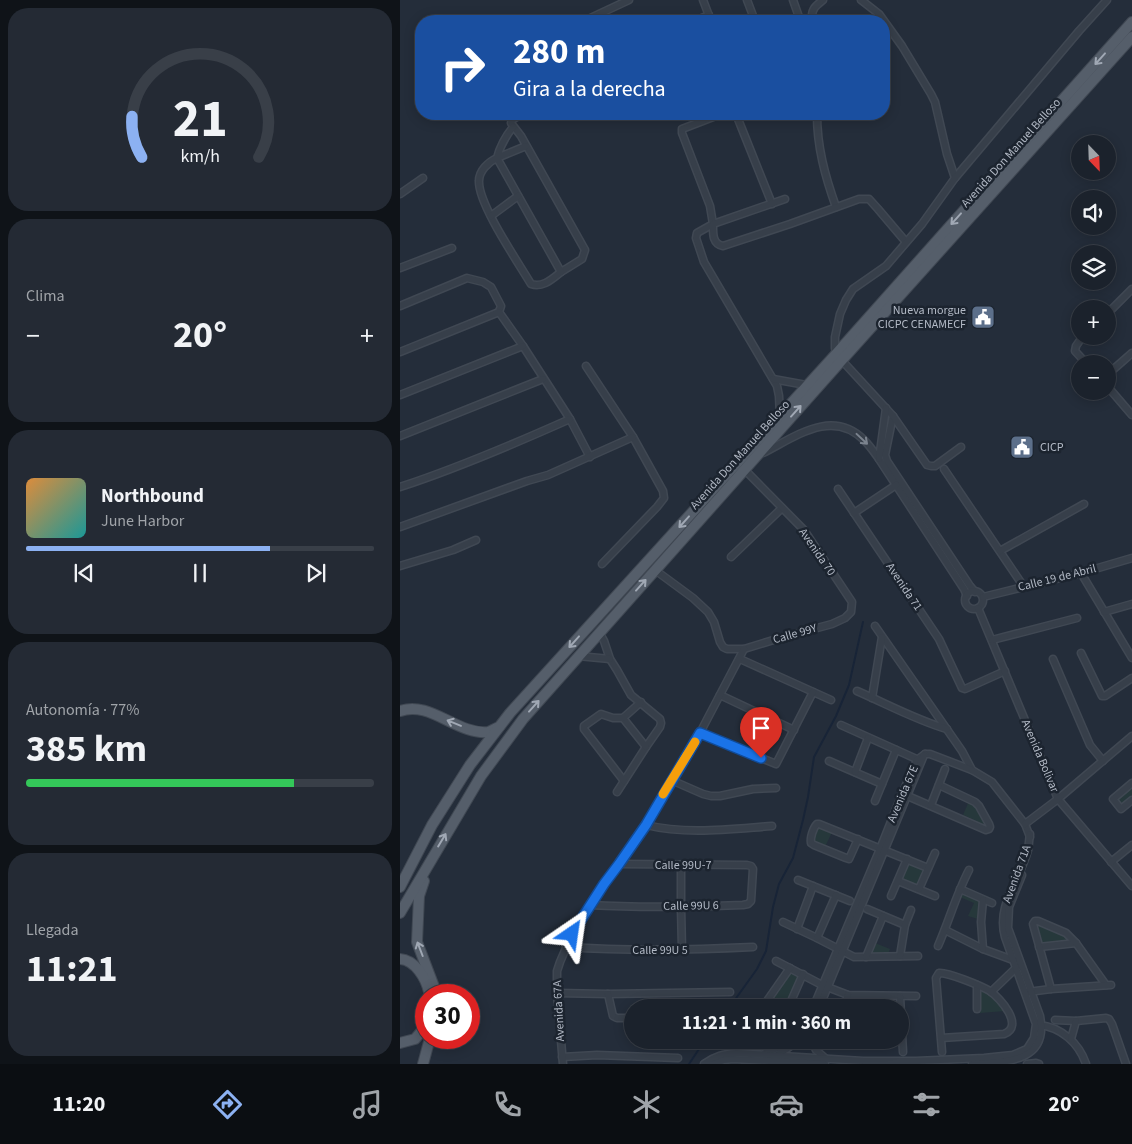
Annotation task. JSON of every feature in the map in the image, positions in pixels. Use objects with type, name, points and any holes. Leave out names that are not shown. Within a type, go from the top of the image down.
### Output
[{"type":"main road","name":"Avenida Don Manuel Belloso","points":[[400,913],[486,769],[523,719],[755,457],[839,357],[1132,22]]},
{"type":"main road","name":"Avenida Don Manuel Belloso","points":[[400,887],[432,825],[470,765],[514,708],[780,416],[806,385],[839,357],[1131,40]]},
{"type":"main road","points":[[400,711],[407,708],[424,710],[455,724],[477,731],[490,732],[500,726]]},
{"type":"main road","points":[[430,861],[419,896],[416,942],[433,984]]},
{"type":"main road","points":[[400,959],[417,968],[427,984]]},
{"type":"main road","points":[[400,1043],[415,1038]]},
{"type":"main road","points":[[424,1064],[427,1049]]},
{"type":"street","points":[[597,15],[629,0]]},
{"type":"street","points":[[703,0],[709,15]]},
{"type":"street","points":[[747,0],[753,15]]},
{"type":"street","points":[[793,0],[798,15]]},
{"type":"street","points":[[812,15],[814,7],[823,0]]},
{"type":"street","points":[[861,0],[880,15]]},
{"type":"street","points":[[961,447],[935,466],[927,465],[893,416],[839,357],[835,343],[840,314],[853,289],[886,266],[922,224],[955,178],[1107,0]]},
{"type":"street","points":[[890,29],[935,102],[947,154],[955,178]]},
{"type":"street","points":[[512,120],[513,128],[521,136],[585,250],[582,259],[547,283],[537,286],[531,284],[491,216],[480,191],[479,181],[480,174],[487,164],[526,146]]},
{"type":"street","points":[[705,120],[682,129],[682,134],[710,206],[714,239],[720,245],[723,246],[790,224],[860,199],[869,199],[906,242]]},
{"type":"street","points":[[738,120],[772,204]]},
{"type":"street","points":[[818,120],[822,164],[836,207]]},
{"type":"street","points":[[513,128],[501,145],[497,158],[561,272]]},
{"type":"street","points":[[400,194],[423,178]]},
{"type":"street","points":[[491,216],[518,196]]},
{"type":"street","points":[[780,416],[779,396],[773,379],[704,262],[696,235],[713,224],[785,199]]},
{"type":"street","points":[[400,268],[452,248]]},
{"type":"street","points":[[400,306],[468,278],[483,282],[491,287],[502,306],[499,312],[400,352]]},
{"type":"street","points":[[1116,305],[1132,289]]},
{"type":"street","points":[[499,312],[570,419],[590,457]]},
{"type":"street","points":[[400,395],[523,346]]},
{"type":"street","points":[[1116,367],[1132,353]]},
{"type":"street","points":[[586,366],[633,437],[663,491],[664,498],[658,507],[602,564]]},
{"type":"street","points":[[400,436],[543,379]]},
{"type":"street","points":[[773,379],[806,385]]},
{"type":"street","points":[[1116,396],[1132,415]]},
{"type":"street","points":[[879,459],[886,408]]},
{"type":"street","points":[[755,457],[810,429],[836,425],[854,431],[879,459],[964,589],[969,607],[973,609],[978,608],[983,603],[982,597],[970,586],[887,461],[885,455],[893,416]]},
{"type":"street","points":[[400,487],[449,470],[570,419]]},
{"type":"street","points":[[400,526],[548,475],[633,437]]},
{"type":"street","name":"Avenida 70","points":[[744,469],[804,530],[852,602],[852,612],[845,618]]},
{"type":"street","points":[[944,469],[1024,587]]},
{"type":"street","points":[[854,513],[896,485]]},
{"type":"street","name":"Avenida 71","points":[[838,489],[939,639],[963,689],[1005,671]]},
{"type":"street","points":[[1000,552],[1084,504]]},
{"type":"street","points":[[732,558],[782,508]]},
{"type":"street","points":[[400,566],[454,550],[476,540]]},
{"type":"street","name":"Calle 19 de Abril","points":[[982,597],[1081,573],[1132,558]]},
{"type":"street","points":[[655,570],[694,598],[708,612],[714,622],[723,647],[726,649],[744,649]]},
{"type":"street","points":[[1081,573],[1132,658]]},
{"type":"street","points":[[967,596],[975,592]]},
{"type":"street","points":[[1104,612],[1132,604]]},
{"type":"street","name":"Avenida Bolivar","points":[[978,608],[1058,799],[1132,886]]},
{"type":"street","name":"Calle 99Y","points":[[744,649],[832,624],[845,618]]},
{"type":"street","points":[[992,640],[1077,618]]},
{"type":"street","points":[[875,626],[962,751],[972,770],[992,782],[1025,824],[1058,799],[1132,736]]},
{"type":"street","points":[[599,632],[610,659],[631,695],[660,719],[661,723],[617,792]]},
{"type":"street","points":[[872,698],[882,637]]},
{"type":"street","name":"Avenida 67A","points":[[562,1060],[557,993],[558,971],[566,947],[590,905],[646,825],[671,780],[691,750],[744,649]]},
{"type":"street","points":[[1081,652],[1102,696],[1105,696],[1132,678]]},
{"type":"street","points":[[578,656],[610,659]]},
{"type":"street","points":[[740,658],[831,700]]},
{"type":"street","points":[[1053,659],[1090,745],[1103,761]]},
{"type":"street","points":[[857,691],[920,720],[947,729]]},
{"type":"street","points":[[700,733],[776,764],[813,692]]},
{"type":"street","points":[[720,695],[794,730]]},
{"type":"street","points":[[624,781],[584,729],[584,726],[601,714],[613,718],[624,718],[641,702]]},
{"type":"street","points":[[624,718],[646,747]]},
{"type":"street","points":[[841,725],[920,761]]},
{"type":"street","points":[[855,772],[868,738]]},
{"type":"street","points":[[875,801],[896,750]]},
{"type":"street","name":"Avenida 67E","points":[[818,999],[920,761],[925,754],[930,754],[972,770]]},
{"type":"street","points":[[829,761],[882,784]]},
{"type":"street","points":[[931,805],[945,769]]},
{"type":"street","points":[[671,780],[711,796],[776,788]]},
{"type":"street","points":[[1132,783],[1113,799],[1121,809],[1132,800]]},
{"type":"street","points":[[905,795],[986,830],[989,829],[990,827],[975,802],[939,785]]},
{"type":"street","points":[[858,840],[849,858],[811,843],[815,826],[819,824],[928,868]]},
{"type":"street","name":"Avenida 71A","points":[[1025,824],[1030,834],[1031,854],[1012,900],[1007,923],[1017,963],[1040,1016],[1039,1024]]},
{"type":"street","points":[[646,825],[666,829],[692,830],[772,826]]},
{"type":"street","points":[[1111,862],[1132,845]]},
{"type":"street","points":[[920,890],[935,853]]},
{"type":"street","points":[[891,896],[907,859]]},
{"type":"street","name":"Calle 99U-7","points":[[619,864],[747,865]]},
{"type":"street","points":[[681,865],[682,950]]},
{"type":"street","name":"Calle 99U 6","points":[[590,905],[681,908],[748,904],[751,901],[753,869],[747,865]]},
{"type":"street","points":[[938,946],[969,870]]},
{"type":"street","points":[[798,880],[850,901]]},
{"type":"street","points":[[898,881],[935,896]]},
{"type":"street","points":[[797,929],[813,886]]},
{"type":"street","points":[[960,889],[992,903]]},
{"type":"street","points":[[818,938],[836,895]]},
{"type":"street","points":[[983,900],[981,922],[983,949]]},
{"type":"street","points":[[867,909],[905,925]]},
{"type":"street","points":[[900,956],[905,925],[911,910]]},
{"type":"street","points":[[866,957],[884,916]]},
{"type":"street","points":[[1028,992],[1108,985],[1063,930],[1035,920],[1033,924],[1051,989]]},
{"type":"street","points":[[783,922],[854,957],[918,956]]},
{"type":"street","points":[[945,930],[1017,963],[991,992]]},
{"type":"street","points":[[1039,947],[1076,944]]},
{"type":"street","name":"Calle 99U 5","points":[[566,947],[682,950],[753,947]]},
{"type":"street","points":[[776,961],[825,986],[848,995],[916,996]]},
{"type":"street","points":[[768,999],[790,968]]},
{"type":"street","points":[[941,1038],[1004,1034],[1010,1030],[1012,1025],[1011,1017],[991,992],[944,973],[938,973],[936,978],[942,1052]]},
{"type":"street","points":[[792,999],[803,974]]},
{"type":"street","points":[[977,985],[977,1009]]},
{"type":"street","name":"Avenida 67E","points":[[821,999],[825,986]]},
{"type":"street","points":[[557,993],[730,992]]},
{"type":"street","points":[[608,994],[613,1016],[624,1018]]},
{"type":"street","points":[[847,999],[848,995]]},
{"type":"street","points":[[1055,1020],[1109,1019],[1126,1064]]},
{"type":"street","points":[[1071,1039],[1076,1021]]},
{"type":"street","points":[[1023,1060],[1028,1051],[1035,1047],[1039,1039],[1039,1024],[1054,1028],[1071,1039],[1086,1064]]},
{"type":"street","points":[[763,1057],[777,1049]]},
{"type":"street","points":[[776,1056],[786,1049]]},
{"type":"street","points":[[816,1049],[826,1062]]},
{"type":"street","points":[[704,1064],[714,1061],[723,1054],[736,1054],[826,1062],[985,1062],[1023,1060],[1039,1064]]},
{"type":"street","points":[[562,1060],[598,1055],[678,1058]]},
{"type":"street","points":[[763,1057],[776,1056],[826,1062]]},
{"type":"street","points":[[972,1064],[985,1062]]},
{"type":"shaded area","points":[[1132,785],[1132,798],[1122,806],[1117,798]]},
{"type":"shaded area","points":[[969,801],[977,806],[985,822],[983,824],[963,815]]},
{"type":"shaded area","points":[[817,827],[832,832],[825,847],[813,843]]},
{"type":"shaded area","points":[[909,863],[925,870],[918,886],[902,879]]},
{"type":"shaded area","points":[[962,893],[980,902],[978,919],[968,916],[974,903],[960,897]]},
{"type":"shaded area","points":[[1037,923],[1064,935],[1070,942],[1043,946]]},
{"type":"shaded area","points":[[875,943],[890,949],[888,954],[870,955]]},
{"type":"shaded area","points":[[791,972],[800,976],[789,999],[772,999]]},
{"type":"shaded area","points":[[979,988],[995,997],[1005,1011],[980,1013]]},
{"type":"waterway","points":[[735,999],[757,969],[766,951],[773,907],[779,884],[793,858],[803,820],[814,757],[836,716],[849,685],[863,622]]},
{"type":"waterway","points":[[689,1064],[699,1049]]},
{"type":"slow traffic","points":[[663,794],[695,742]]},
{"type":"place","name":"Nueva morgue CICPC CENAMECF","points":[[983,317]]},
{"type":"place","name":"CICP","points":[[1022,447]]},
{"type":"route","points":[[572,934],[604,884],[646,825],[700,733],[761,758]]}]
